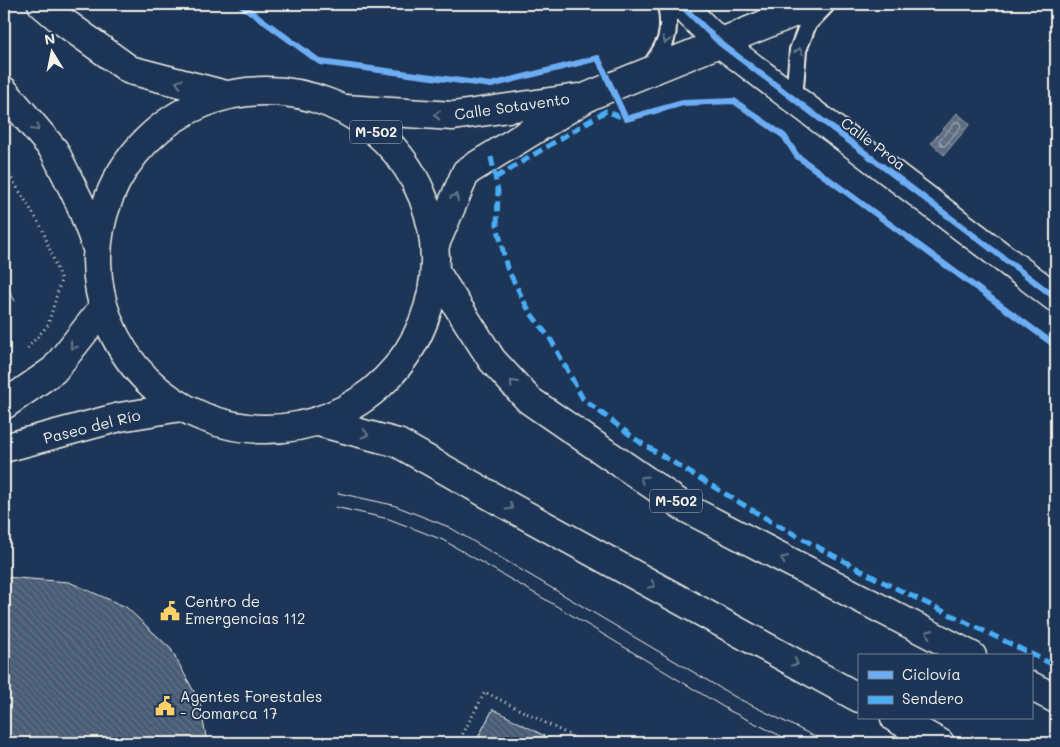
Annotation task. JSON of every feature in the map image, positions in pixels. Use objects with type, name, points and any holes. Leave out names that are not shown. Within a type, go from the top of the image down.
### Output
[{"type":"main road","name":"M-502","points":[[42,4],[130,70],[226,95]]},
{"type":"main road","name":"Calle Proa","points":[[680,4],[720,43],[1056,298]]},
{"type":"main road","name":"Calle Sotavento","points":[[436,242],[466,172],[589,96],[815,4]]},
{"type":"main road","name":"M-502","points":[[267,90],[307,94],[345,109],[390,142],[421,188],[436,242],[437,274],[425,322],[400,366],[363,400],[318,422],[271,430],[225,425],[181,407],[141,375],[120,348],[103,308],[97,278],[96,248],[108,196],[136,151],[177,115],[226,95],[267,90]]},
{"type":"main road","name":"M-502","points":[[4,91],[54,150],[80,203],[96,248]]},
{"type":"main road","name":"Calle Sotavento","points":[[345,109],[453,116],[589,96]]},
{"type":"main road","name":"M-502","points":[[437,274],[492,360],[529,400],[686,508],[968,654]]},
{"type":"main road","points":[[4,405],[54,370],[103,308]]},
{"type":"main road","name":"Paseo del Río","points":[[4,448],[120,418],[181,407]]},
{"type":"main road","name":"M-502","points":[[318,422],[398,443],[858,697]]},
{"type":"main road","points":[[1032,687],[1056,699]]},
{"type":"main road","points":[[899,720],[940,743]]},
{"type":"lane","points":[[646,72],[663,48],[669,34],[669,18],[666,4]]},
{"type":"lane","points":[[794,99],[798,50],[808,24],[827,4]]},
{"type":"path","points":[[4,166],[42,228],[61,280],[48,325],[18,358]]},
{"type":"path","points":[[458,743],[485,692],[585,743]]},
{"type":"water","points":[[957,113],[970,124],[944,155],[931,143]]},
{"type":"building","name":"Centro de Emergencias 112","points":[[4,577],[69,582],[126,607],[171,649],[200,703],[207,743],[4,743]]},
{"type":"building","points":[[493,709],[558,743],[475,743]]},
{"type":"tram line","points":[[4,280],[15,301]]},
{"type":"tram line","points":[[338,493],[393,505],[449,527],[737,698],[828,743]]},
{"type":"tram line","points":[[335,507],[389,519],[443,540],[730,711],[795,743]]},
{"type":"marked path","points":[[495,178],[606,111],[626,119]]},
{"type":"marked path","points":[[491,157],[498,191],[497,225],[507,268],[529,311],[551,340],[583,399],[641,443],[777,525],[877,579],[1031,654]]},
{"type":"marked path","points":[[1032,654],[1056,666]]},
{"type":"cycle path","points":[[240,4],[320,62],[491,85],[598,58],[626,119],[683,103],[734,101],[784,136],[797,156],[1056,346]]},
{"type":"cycle path","points":[[680,4],[720,43],[1056,298]]},
{"type":"place","name":"Centro de Emergencias 112","points":[[170,611]]},
{"type":"place","name":"Agentes Forestales - Comarca 17","points":[[165,706]]}]
